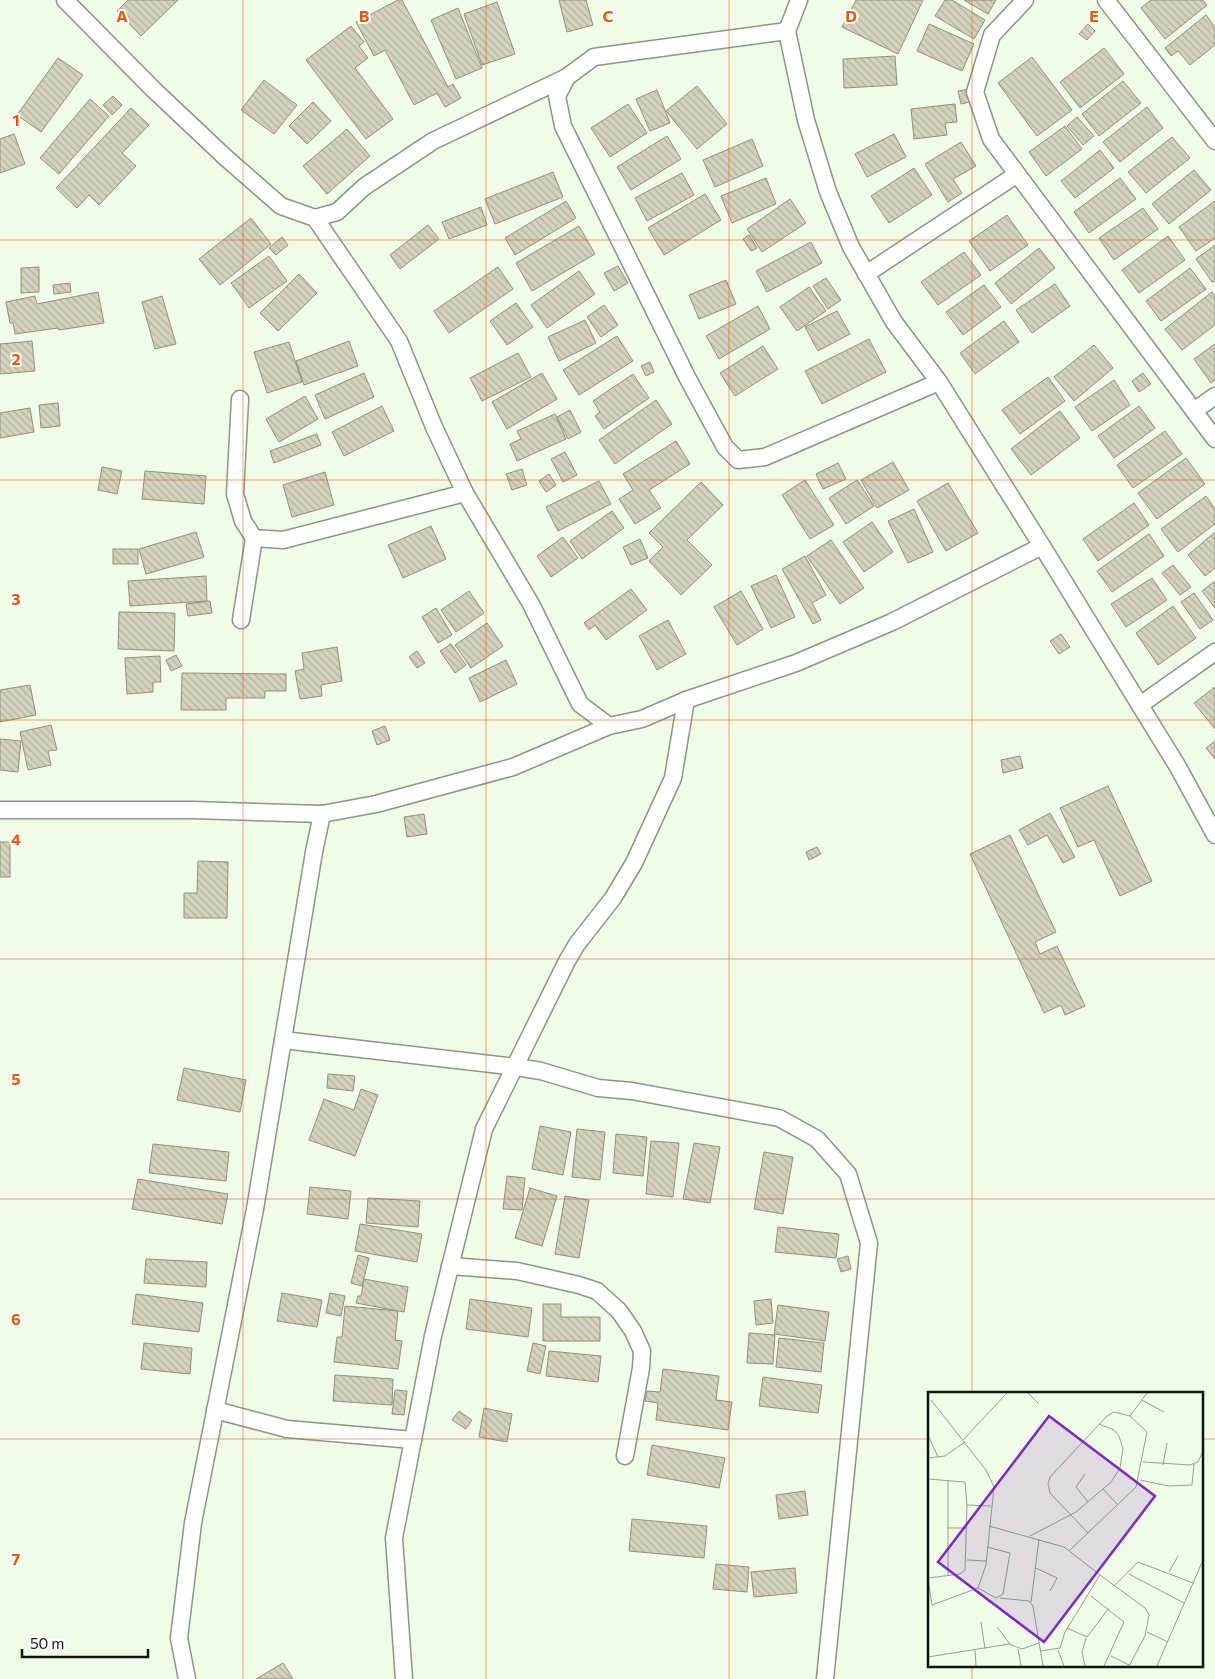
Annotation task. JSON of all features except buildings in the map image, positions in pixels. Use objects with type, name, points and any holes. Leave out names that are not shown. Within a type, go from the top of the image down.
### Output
[{"type":"street","points":[[65,0],[154,90],[225,157],[281,206],[315,218],[337,212],[364,187],[433,141],[567,77],[594,57],[787,31]]},
{"type":"street","points":[[799,0],[787,31],[806,120],[828,192],[851,247],[894,322],[939,382],[1042,546],[1178,767],[1215,835]]},
{"type":"street","points":[[1025,0],[992,35],[976,92],[991,139],[1016,175],[1215,439]]},
{"type":"street","points":[[1106,0],[1215,141]]},
{"type":"street","points":[[567,77],[557,96],[563,126],[687,377],[725,447],[738,460],[765,457],[939,382]]},
{"type":"street","points":[[866,274],[1016,175]]},
{"type":"street","points":[[315,218],[399,341],[434,427],[465,493],[531,604],[580,704],[609,726]]},
{"type":"street","points":[[1194,411],[1215,396]]},
{"type":"street","points":[[240,399],[235,494],[243,521],[254,538],[241,620]]},
{"type":"street","points":[[254,538],[283,540],[465,493]]},
{"type":"street","points":[[0,810],[193,810],[322,814],[376,804],[513,767],[609,726],[642,719],[686,700],[796,664],[892,622],[1042,546]]},
{"type":"street","points":[[1140,705],[1215,652]]},
{"type":"street","points":[[404,1679],[394,1538],[432,1336],[484,1128],[577,944],[613,898],[634,863],[672,778],[686,700]]},
{"type":"street","points":[[187,1679],[179,1638],[193,1523],[255,1209],[314,852],[322,814]]},
{"type":"street","points":[[283,1040],[516,1067],[541,1071],[598,1088],[632,1091],[779,1118],[817,1140],[848,1174],[869,1244],[825,1679]]},
{"type":"street","points":[[450,1266],[518,1271],[579,1285],[597,1291],[619,1311],[633,1330],[642,1351],[641,1368],[625,1456]]},
{"type":"street","points":[[215,1410],[287,1428],[413,1440]]}]
